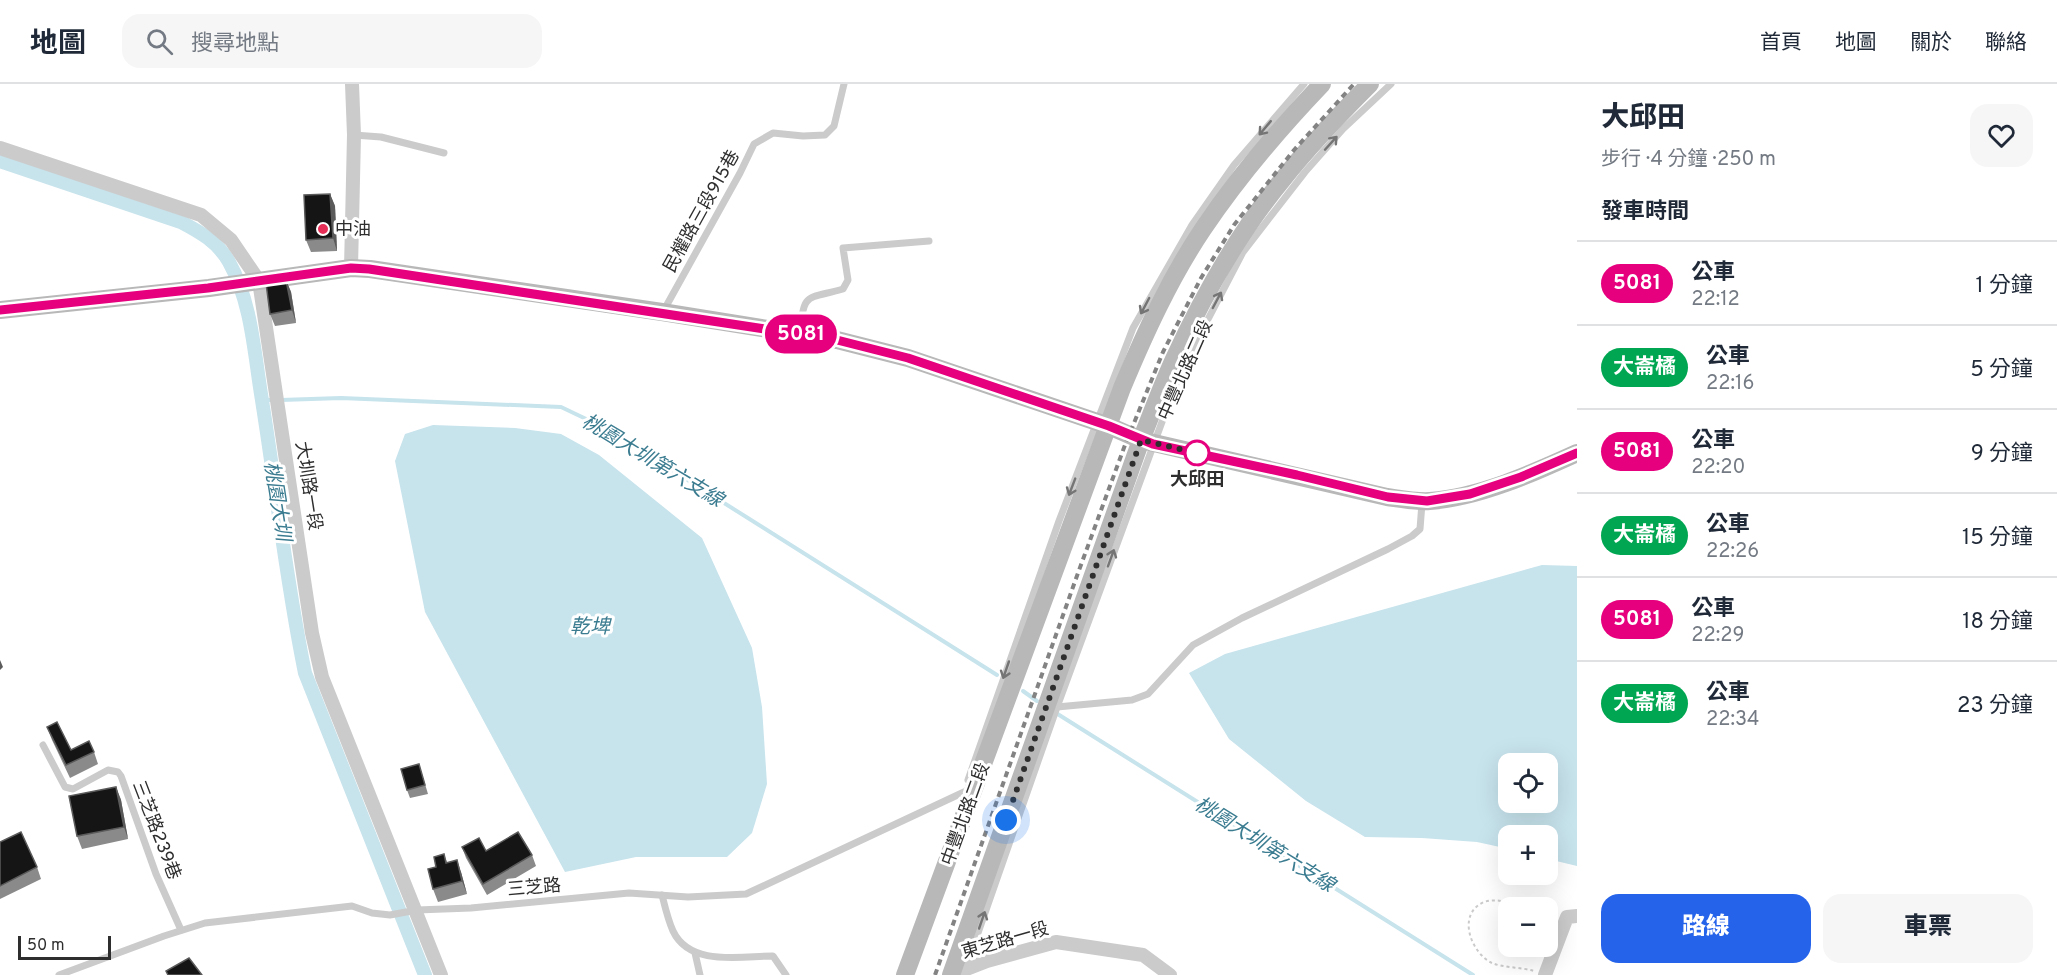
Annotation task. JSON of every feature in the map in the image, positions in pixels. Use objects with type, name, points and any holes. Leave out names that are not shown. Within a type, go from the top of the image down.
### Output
[{"type":"main road","name":"中豐北路二段","points":[[905,975],[1103,424],[1122,388],[1150,322],[1178,269],[1203,229],[1249,166],[1322,84]]},
{"type":"main road","name":"中豐北路二段","points":[[957,974],[1147,442],[1173,360],[1205,297],[1243,236],[1289,172],[1325,129],[1370,84]]},
{"type":"main road","points":[[0,310],[211,287],[351,268],[662,312],[837,340],[908,358],[1103,424],[1147,442],[1388,497],[1422,501],[1470,494],[1521,477],[1577,453]]},
{"type":"street","points":[[351,268],[354,135],[352,84]]},
{"type":"street","name":"大圳路一段","points":[[0,148],[201,214],[231,240],[259,281],[312,633],[322,677],[412,911],[441,975]]},
{"type":"street","points":[[1545,975],[1567,916],[1577,916]]},
{"type":"street","name":"東芝路一段","points":[[957,974],[987,961],[1056,942],[1143,956],[1170,975]]},
{"type":"lane","name":"民權路三段915巷","points":[[662,312],[754,144],[773,133],[803,136],[825,135],[834,126],[844,84]]},
{"type":"lane","name":"中豐北路二段","points":[[898,975],[1059,521],[1103,424],[1133,328],[1192,225],[1234,165],[1304,84]]},
{"type":"lane","name":"中豐北路二段","points":[[957,974],[1057,707],[1147,442],[1180,373],[1243,252],[1305,172],[1343,129],[1391,84]]},
{"type":"lane","points":[[354,135],[381,137],[444,153]]},
{"type":"lane","points":[[801,334],[801,312],[810,297],[843,289],[848,280],[843,248],[929,241]]},
{"type":"lane","points":[[1057,707],[1132,700],[1148,694],[1193,645],[1242,618],[1412,536],[1420,529],[1422,501]]},
{"type":"lane","name":"三芝路239巷","points":[[43,745],[65,787],[73,789],[108,770],[118,772],[121,776],[156,874],[181,930]]},
{"type":"lane","name":"三芝路","points":[[59,975],[205,923],[352,906],[372,913],[392,915],[412,911],[471,908],[629,893],[688,897],[746,894],[963,792]]},
{"type":"lane","points":[[662,895],[674,933],[695,953],[716,957],[773,956],[786,975]]},
{"type":"lane","points":[[695,953],[700,975]]},
{"type":"path","points":[[1498,901],[1492,900],[1483,903],[1474,910],[1470,921],[1470,937],[1477,951],[1493,963],[1525,968],[1545,975]]},
{"type":"water","name":"乾埤","points":[[433,425],[515,428],[561,434],[599,455],[702,538],[752,648],[762,707],[767,784],[752,833],[727,857],[636,857],[565,872],[425,612],[395,461],[405,434]]},
{"type":"water","points":[[1542,565],[1577,566],[1577,866],[1558,861],[1558,825],[1498,825],[1498,847],[1477,842],[1422,838],[1365,837],[1306,801],[1229,739],[1189,673],[1225,654]]},
{"type":"building","name":"中油","points":[[330,194],[333,238],[306,240],[304,195]]},
{"type":"building","points":[[286,280],[292,310],[270,314],[266,283]]},
{"type":"building","points":[[57,722],[71,750],[89,741],[94,752],[66,765],[47,727]]},
{"type":"building","points":[[419,764],[425,785],[407,790],[401,769]]},
{"type":"building","points":[[116,787],[124,827],[77,836],[69,796]]},
{"type":"building","points":[[21,832],[37,867],[0,886],[0,842]]},
{"type":"building","points":[[518,832],[532,855],[483,884],[462,847],[479,838],[486,851]]},
{"type":"building","points":[[444,854],[446,863],[457,860],[462,881],[433,889],[428,869],[436,867],[434,857]]},
{"type":"building","points":[[189,958],[202,975],[168,975],[166,971]]},
{"type":"waterway","name":"桃園大圳","points":[[0,161],[181,222],[214,243],[229,262],[242,293],[251,326],[305,673],[425,975]]},
{"type":"waterway","name":"桃園大圳第六支線","points":[[281,400],[341,398],[561,407],[605,428],[997,675]]},
{"type":"waterway","name":"桃園大圳第六支線","points":[[262,400],[273,400]]},
{"type":"waterway","name":"桃園大圳第六支線","points":[[1023,691],[1037,701]]},
{"type":"waterway","name":"桃園大圳第六支線","points":[[1056,713],[1473,975]]},
{"type":"railway","points":[[935,975],[1078,573],[1125,445],[1163,352],[1201,278],[1234,225],[1294,150],[1354,84]]},
{"type":"bus line","name":"5081","points":[[0,310],[208,288],[351,268],[369,269],[837,340],[908,358],[1109,426],[1153,444],[1388,497],[1427,501],[1470,494],[1521,477],[1577,453]]},
{"type":"place","name":"中油","points":[[323,229]]},
{"type":"place","name":"大邱田","points":[[1197,453]]},
{"type":"route","points":[[1006,820],[1141,440],[1197,453]]}]
